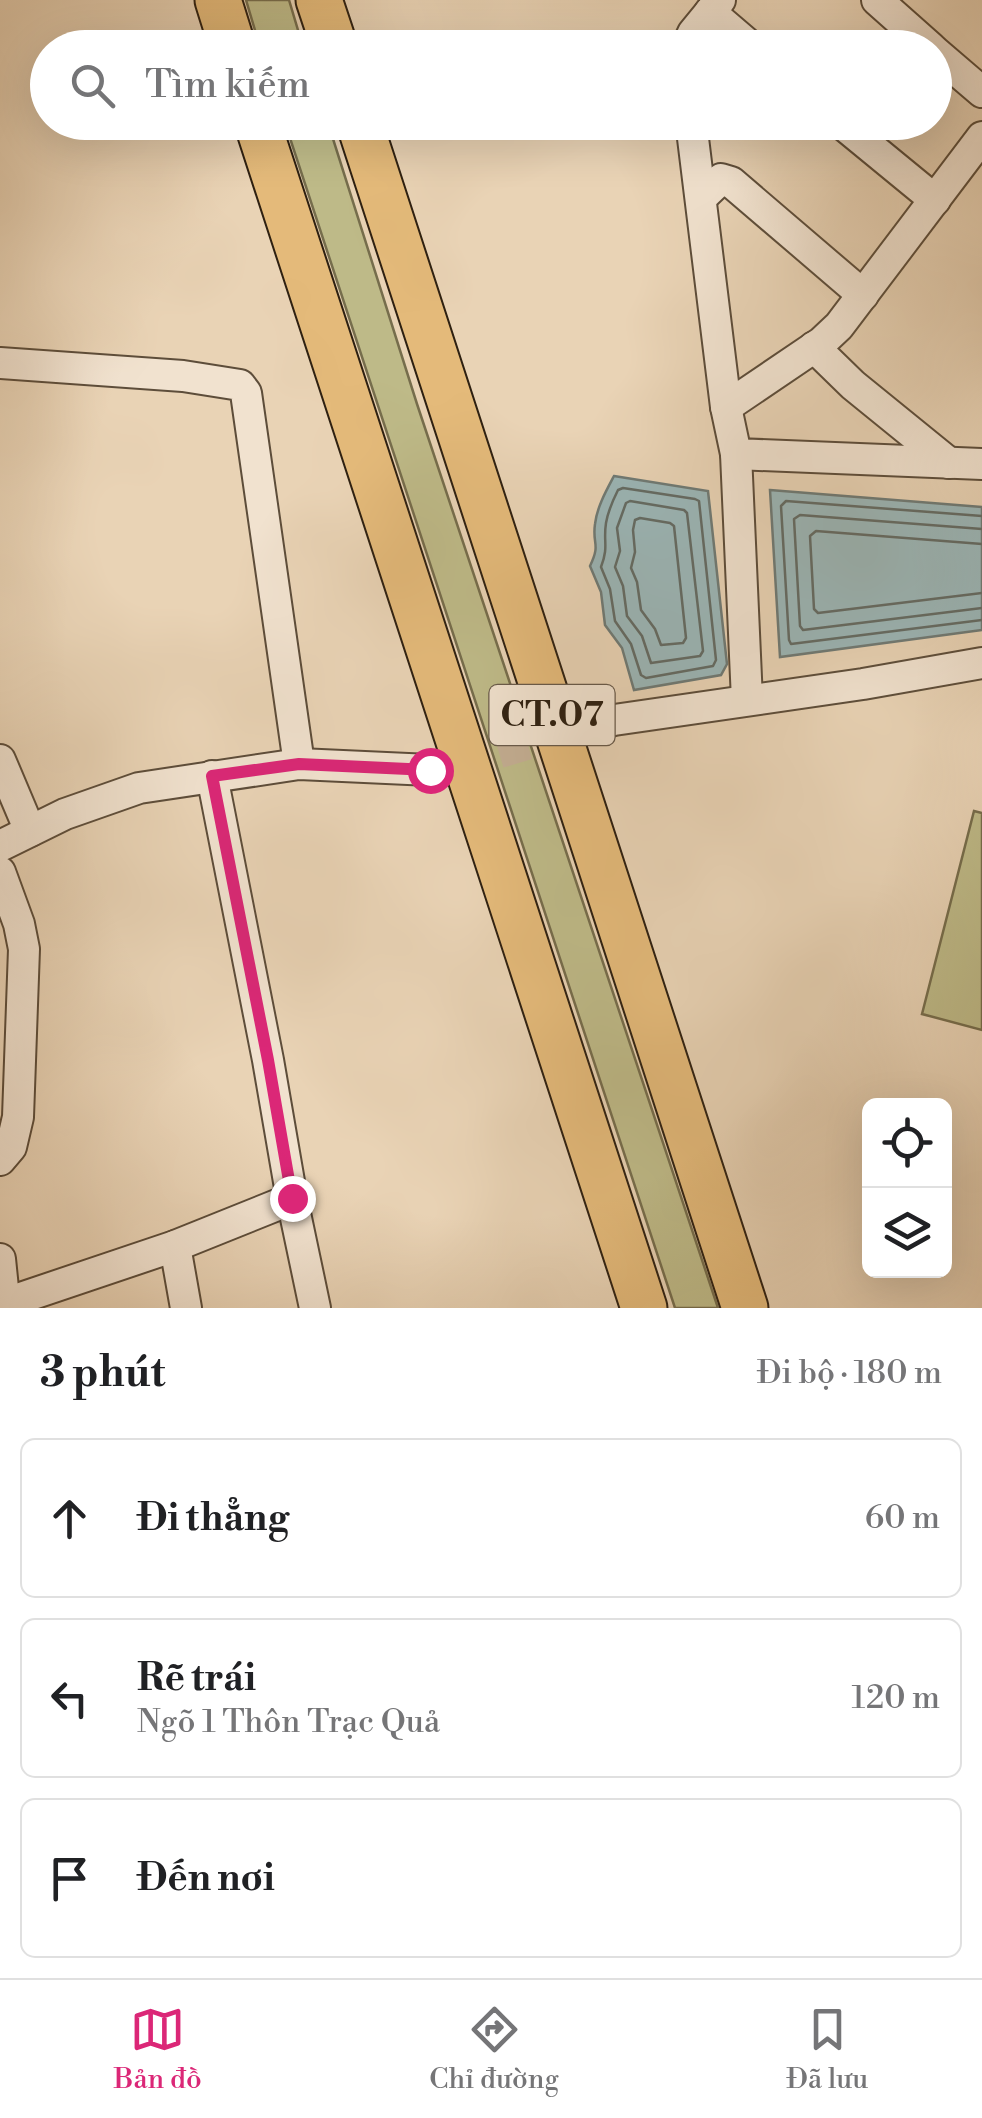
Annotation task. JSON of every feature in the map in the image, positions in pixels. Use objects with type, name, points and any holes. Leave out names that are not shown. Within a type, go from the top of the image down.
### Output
[{"type":"highway","points":[[218,0],[227,30]]},
{"type":"highway","points":[[319,0],[329,30]]},
{"type":"highway","name":"CT.07","points":[[264,140],[644,1308]]},
{"type":"highway","name":"CT.07","points":[[365,140],[746,1308]]},
{"type":"street","points":[[877,0],[911,30]]},
{"type":"street","points":[[695,30],[715,6],[736,30]]},
{"type":"street","points":[[952,66],[982,92]]},
{"type":"street","points":[[726,407],[839,326],[934,200],[971,175],[982,137]]},
{"type":"street","points":[[694,140],[726,407],[736,454],[748,700]]},
{"type":"street","points":[[862,140],[934,200]]},
{"type":"street","points":[[701,198],[720,179],[731,182],[862,295]]},
{"type":"street","points":[[814,347],[852,385],[949,463]]},
{"type":"street","points":[[0,363],[183,376],[222,381],[246,392],[299,764]]},
{"type":"street","points":[[736,454],[982,464]]},
{"type":"street","points":[[587,727],[982,663]]},
{"type":"street","points":[[0,760],[30,831]]},
{"type":"street","points":[[0,846],[65,814],[139,788],[299,764],[430,770],[456,766]]},
{"type":"street","points":[[212,776],[316,1308]]},
{"type":"street","points":[[0,872],[24,949],[18,1118],[12,1147],[0,1160]]},
{"type":"street","points":[[0,1259],[4,1306],[176,1246],[292,1198]]},
{"type":"street","points":[[176,1246],[186,1308]]},
{"type":"shaded area","points":[[246,0],[289,0],[298,30],[255,30]]},
{"type":"shaded area","points":[[291,140],[333,140],[417,404],[718,1308],[675,1308]]},
{"type":"shaded area","points":[[974,811],[982,813],[982,1030],[922,1014]]},
{"type":"water","points":[[614,476],[708,491],[727,664],[721,675],[634,690],[622,648],[605,625],[601,592],[590,566],[596,548],[598,511]]},
{"type":"water","points":[[770,490],[982,507],[982,630],[780,657]]},
{"type":"tunnel","points":[[456,766],[574,731]]},
{"type":"route","points":[[292,1198],[212,776],[299,764],[430,770]]}]
